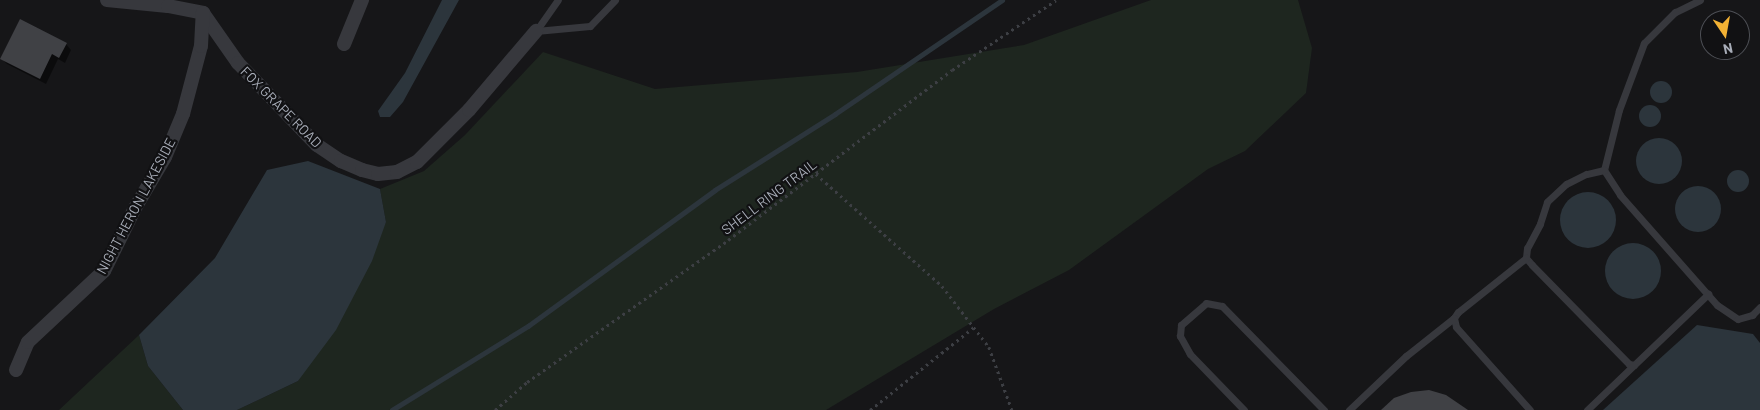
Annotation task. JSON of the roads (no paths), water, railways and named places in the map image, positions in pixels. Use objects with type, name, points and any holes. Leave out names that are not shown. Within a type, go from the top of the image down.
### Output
[{"type":"street","points":[[107,0],[168,6],[203,13]]},
{"type":"street","points":[[344,44],[362,0]]},
{"type":"street","name":"FOX GRAPE ROAD","points":[[203,13],[238,63],[317,145],[341,161],[362,170],[378,174],[397,172],[418,162],[469,110],[536,31]]},
{"type":"street","name":"NIGHT HERON LAKESIDE","points":[[16,370],[28,342],[84,292],[104,271],[135,208],[165,157],[183,114],[201,46],[203,13]]},
{"type":"lane","points":[[547,0],[553,7]]},
{"type":"lane","points":[[536,31],[558,0]]},
{"type":"lane","points":[[536,31],[590,26],[615,0]]},
{"type":"lane","points":[[1700,0],[1675,12],[1644,43],[1619,110],[1604,170],[1620,195],[1718,305],[1738,319],[1752,315],[1760,307]]},
{"type":"lane","points":[[1349,410],[1406,356],[1526,258],[1527,248],[1540,224],[1547,202],[1555,192],[1586,174],[1604,170]]},
{"type":"lane","points":[[1526,258],[1598,334],[1629,364],[1634,365]]},
{"type":"lane","points":[[1588,410],[1708,294]]},
{"type":"lane","points":[[1244,410],[1190,354],[1180,336],[1181,325],[1206,303],[1222,306],[1324,410]]},
{"type":"lane","points":[[1454,318],[1456,327],[1530,410]]},
{"type":"waterway","points":[[392,410],[528,326],[715,190],[835,114],[1002,0]]}]
